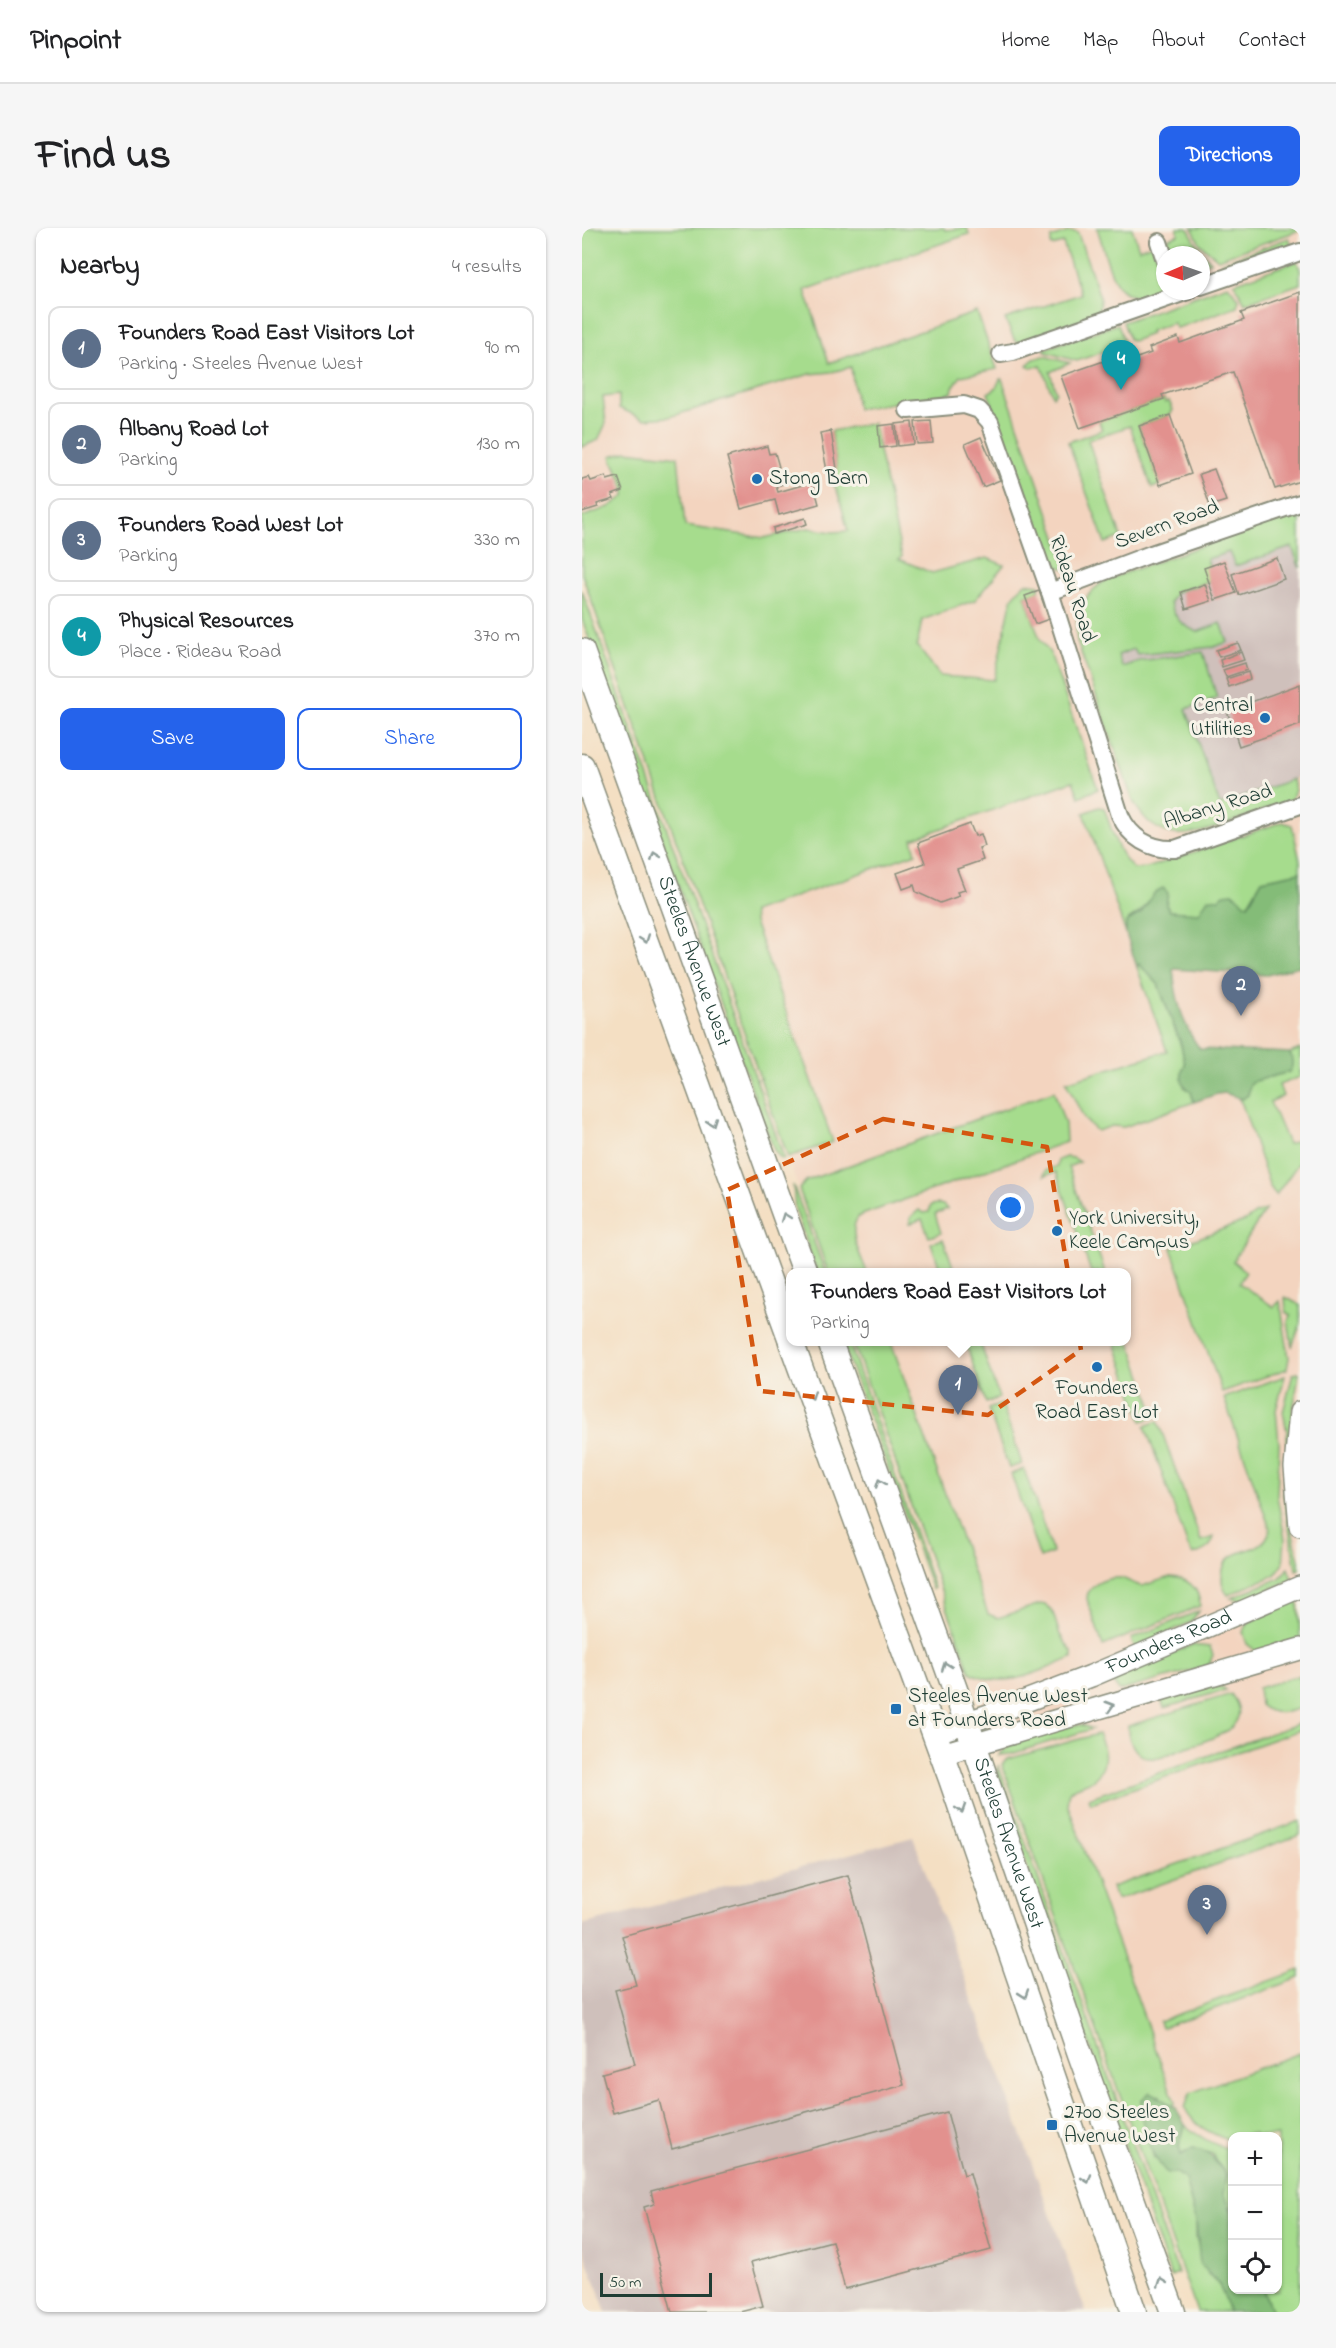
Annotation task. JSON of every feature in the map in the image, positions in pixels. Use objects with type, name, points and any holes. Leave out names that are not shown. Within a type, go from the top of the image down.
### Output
[{"type":"main road","name":"Steeles Avenue West","points":[[582,651],[804,1268]]},
{"type":"main road","name":"Steeles Avenue West","points":[[582,766],[786,1326]]},
{"type":"main road","name":"Steeles Avenue West","points":[[793,1346],[938,1743],[1134,2312]]},
{"type":"main road","name":"Steeles Avenue West","points":[[832,1346],[1173,2312]]},
{"type":"main road","points":[[971,1839],[1003,1832]]},
{"type":"main road","points":[[1049,2069],[1080,2054]]},
{"type":"main road","points":[[1110,2246],[1151,2252]]},
{"type":"street","points":[[1159,242],[1160,246]]},
{"type":"street","points":[[1210,283],[1300,252]]},
{"type":"street","points":[[1001,354],[1013,352],[1158,300]]},
{"type":"street","name":"Rideau Road","points":[[908,410],[964,405],[979,410],[990,422],[1050,592],[1120,814],[1130,831],[1149,845]]},
{"type":"street","name":"Severn Road","points":[[1050,592],[1300,502]]},
{"type":"street","name":"Albany Road","points":[[1149,845],[1175,849],[1300,805]]},
{"type":"street","points":[[1300,1412],[1295,1467],[1300,1526]]},
{"type":"street","name":"Founders Road","points":[[969,1733],[1091,1676],[1300,1587]]},
{"type":"street","name":"Founders Road","points":[[938,1743],[969,1733],[1300,1649]]},
{"type":"highlighted area","points":[[883,1119],[1047,1147],[1081,1350],[988,1415],[760,1391],[727,1190]]},
{"type":"shaded area","name":"York University, Keele Campus","points":[[582,228],[1300,228],[1300,2312],[1199,2312],[940,1593],[854,1346],[1131,1346],[1131,1268],[827,1268],[582,578]]},
{"type":"shaded area","points":[[1292,547],[1300,568],[1300,776],[1220,806],[1192,727],[1122,667],[1118,655],[1161,588],[1199,562],[1230,552],[1235,566]]},
{"type":"shaded area","points":[[913,1837],[1086,2312],[606,2312],[582,2245],[582,1925]]},
{"type":"green space","points":[[582,228],[944,228],[945,230],[967,228],[969,234],[805,290],[829,363],[977,312],[997,369],[961,376],[953,387],[952,393],[857,409],[851,367],[810,374],[669,417],[644,419],[619,408],[619,395],[603,397],[606,423],[598,440],[582,447]]},
{"type":"green space","points":[[1097,228],[1132,228],[1139,249],[1152,244],[1156,254],[1156,294],[1143,297],[1130,295],[1116,283]]},
{"type":"green space","points":[[1177,228],[1188,228],[1198,246],[1170,246],[1167,239],[1179,234]]},
{"type":"green space","points":[[1192,228],[1300,228],[1300,230],[1218,259],[1210,252],[1210,246],[1201,245]]},
{"type":"green space","points":[[1068,232],[1078,234],[1100,297],[1099,309],[1090,317],[1020,342],[1015,341],[1005,319],[1081,294],[1063,243],[1051,246],[1051,238]]},
{"type":"green space","points":[[1289,238],[1292,245],[1224,270],[1221,263]]},
{"type":"green space","points":[[1297,261],[1300,270],[1300,284],[1245,303],[1234,283]]},
{"type":"green space","points":[[1228,285],[1239,299],[1237,306],[1183,326],[1176,328],[1173,323],[1150,331],[1151,334],[1133,341],[1129,339],[1123,322],[1185,300],[1210,300],[1210,291]]},
{"type":"green space","points":[[1118,324],[1125,344],[1077,361],[1046,352],[1044,349]]},
{"type":"green space","points":[[1044,356],[1070,363],[1050,372],[1056,392],[1053,396],[1041,365],[1032,368],[1027,365],[1034,359]]},
{"type":"green space","points":[[1002,379],[1068,569],[1058,567],[1051,559],[988,393],[996,388]]},
{"type":"green space","points":[[1164,399],[1165,403],[1169,401],[1173,410],[1170,415],[1139,426],[1160,485],[1152,488],[1130,426],[1088,440],[1121,537],[1105,543],[1068,442],[1102,430],[1099,421]]},
{"type":"green space","points":[[873,423],[902,557],[899,559],[932,573],[987,558],[1004,565],[975,600],[922,620],[917,646],[940,676],[994,680],[1012,598],[1025,583],[1039,585],[1039,591],[1025,596],[1040,640],[1050,653],[1098,789],[1079,797],[1073,781],[912,839],[916,853],[753,912],[754,922],[833,1142],[788,1157],[582,574],[582,517],[609,507],[625,496],[624,486],[611,456],[627,451],[678,457],[685,526],[764,538],[808,528],[832,532],[848,531],[838,493],[827,471],[837,468],[831,431]]},
{"type":"green space","points":[[1300,511],[1300,568],[1292,547],[1235,566],[1229,552],[1207,559],[1214,580],[1176,592],[1170,602],[1179,621],[1197,632],[1221,623],[1228,642],[1213,647],[1137,655],[1134,649],[1118,655],[1122,667],[1139,661],[1203,652],[1217,698],[1186,709],[1220,805],[1293,779],[1295,790],[1291,800],[1204,831],[1190,834],[1165,832],[1143,816],[1133,801],[1077,641],[1077,621],[1082,605],[1092,591],[1108,579]]},
{"type":"green space","points":[[582,590],[784,1158],[781,1159],[774,1150],[582,619]]},
{"type":"green space","points":[[1099,807],[1104,808],[1119,849],[1134,869],[1147,868],[1282,822],[1292,825],[1300,861],[1300,872],[1262,880],[1247,905],[1233,893],[1196,914],[1170,911],[1166,905],[1150,898],[1143,909],[1126,922],[1126,934],[1084,813]]},
{"type":"green space","points":[[1300,872],[1300,966],[1267,975],[1173,969],[1181,1011],[1200,1049],[1290,1053],[1292,1061],[1289,1072],[1255,1081],[1250,1085],[1248,1095],[1242,1099],[1225,1093],[1194,1102],[1191,1092],[1182,1080],[1185,1065],[1181,1044],[1158,984],[1139,964],[1137,967],[1126,934],[1126,922],[1141,913],[1155,892],[1163,888],[1168,893],[1166,905],[1170,911],[1199,913],[1208,898],[1219,899],[1224,894],[1233,893],[1248,905],[1262,880]]},
{"type":"green space","points":[[1139,964],[1158,984],[1185,1057],[1182,1071],[1184,1087],[1191,1092],[1194,1102],[1124,1127],[1112,1126],[1097,1131],[1085,1120],[1066,1082],[1167,1051],[1137,967]]},
{"type":"green space","points":[[1300,1049],[1300,1077],[1279,1085],[1283,1096],[1270,1102],[1288,1144],[1300,1140],[1300,1161],[1276,1195],[1270,1187],[1238,1098],[1242,1099],[1248,1095],[1250,1085],[1255,1081],[1289,1072],[1292,1059],[1290,1053]]},
{"type":"green space","points":[[1054,1091],[1065,1124],[1066,1142],[859,1216],[855,1222],[854,1236],[865,1268],[827,1268],[799,1189],[806,1181]]},
{"type":"green space","points":[[1066,1157],[1080,1162],[1068,1167],[1104,1268],[1090,1268],[1056,1172],[1044,1176],[1045,1171],[1057,1166],[1058,1160]]},
{"type":"green space","points":[[793,1185],[824,1268],[816,1268],[795,1209]]},
{"type":"green space","points":[[938,1204],[947,1209],[935,1214],[941,1233],[929,1237],[922,1219],[909,1224],[911,1217],[919,1210],[924,1213],[929,1212],[931,1205]]},
{"type":"green space","points":[[1265,1210],[1233,1261],[1246,1272],[1239,1283],[1274,1307],[1280,1301],[1289,1358],[1287,1369],[1222,1392],[1171,1248],[1245,1221]]},
{"type":"green space","points":[[943,1239],[954,1268],[940,1268],[931,1243]]},
{"type":"green space","points":[[1285,1297],[1300,1305],[1300,1325],[1292,1347],[1288,1321],[1291,1316],[1286,1312]]},
{"type":"green space","points":[[1131,1345],[1156,1417],[1142,1421],[1116,1346]]},
{"type":"green space","points":[[843,1346],[850,1346],[934,1588],[932,1589]]},
{"type":"green space","points":[[854,1346],[892,1346],[988,1614],[998,1618],[1040,1604],[1045,1605],[1052,1610],[1060,1635],[1072,1652],[1072,1658],[1034,1674],[1009,1680],[996,1680],[970,1672]]},
{"type":"green space","points":[[967,1346],[981,1346],[999,1398],[986,1403]]},
{"type":"green space","points":[[1299,1373],[1292,1417],[1289,1490],[1293,1535],[1299,1561],[1299,1569],[1296,1570],[1283,1493],[1287,1431],[1283,1412],[1293,1374]]},
{"type":"green space","points":[[1285,1376],[1276,1410],[1279,1444],[1277,1496],[1285,1539],[1283,1564],[1275,1575],[1228,1595],[1222,1578],[1224,1567],[1229,1559],[1260,1545],[1270,1529],[1224,1398]]},
{"type":"green space","points":[[1002,1404],[1022,1464],[1009,1468],[988,1409]]},
{"type":"green space","points":[[1158,1421],[1201,1541],[1214,1537],[1209,1547],[1193,1555],[1188,1547],[1145,1426]]},
{"type":"green space","points":[[1024,1469],[1053,1553],[1040,1558],[1011,1474]]},
{"type":"green space","points":[[1288,1568],[1292,1579],[1243,1601],[1231,1598],[1280,1578]]},
{"type":"green space","points":[[1170,1577],[1182,1579],[1191,1585],[1195,1589],[1200,1606],[1103,1646],[1087,1599],[1090,1590],[1098,1583],[1115,1578],[1142,1586]]},
{"type":"green space","points":[[1298,1600],[1300,1640],[1256,1651],[1247,1644],[1243,1632],[1249,1622]]},
{"type":"green space","points":[[1199,1611],[1191,1622],[1135,1648],[1131,1639]]},
{"type":"green space","points":[[1192,1645],[1210,1647],[1213,1655],[1209,1664],[1202,1668],[1119,1691],[1113,1682],[1118,1676]]},
{"type":"green space","points":[[1300,1675],[1300,1708],[1279,1712],[1269,1711],[1260,1705],[1258,1688]]},
{"type":"green space","points":[[1207,1686],[1222,1687],[1226,1690],[1164,1708],[1161,1699]]},
{"type":"green space","points":[[1231,1694],[1238,1706],[1238,1716],[1234,1724],[1216,1737],[1162,1757],[1153,1758],[1144,1757],[1133,1746],[1128,1726]]},
{"type":"green space","points":[[1300,1723],[1300,1730],[1091,1803],[1089,1798]]},
{"type":"green space","points":[[1074,1725],[1092,1729],[1011,1754],[999,1755],[1011,1744]]},
{"type":"green space","points":[[1098,1734],[1104,1755],[1102,1768],[1094,1779],[1070,1791],[1067,1798],[1068,1805],[1175,2103],[1173,2106],[1165,2103],[1159,2095],[1142,2120],[1154,2158],[1185,2178],[1196,2221],[1196,2238],[1208,2275],[1219,2285],[1228,2312],[1197,2312],[1002,1764],[1008,1759]]},
{"type":"green space","points":[[998,1765],[1178,2273],[1171,2276],[998,1784]]},
{"type":"green space","points":[[1300,1821],[1300,1835],[1116,1900],[1112,1887]]},
{"type":"green space","points":[[1300,1970],[1300,1978],[1161,2028],[1159,2021]]},
{"type":"green space","points":[[1300,2053],[1300,2312],[1272,2312],[1265,2294],[1282,2294],[1282,2132],[1228,2132],[1228,2140],[1210,2132],[1193,2120],[1185,2108],[1190,2093]]},
{"type":"green space","points":[[1150,2092],[1176,2108],[1185,2125],[1179,2146],[1181,2155],[1193,2148],[1199,2149],[1212,2158],[1226,2175],[1223,2194],[1228,2203],[1228,2294],[1265,2294],[1272,2312],[1228,2312],[1219,2285],[1200,2264],[1196,2221],[1185,2179],[1177,2173],[1167,2173],[1154,2156],[1147,2139],[1141,2100]]},
{"type":"green space","points":[[1185,2125],[1207,2140],[1228,2148],[1228,2203],[1223,2194],[1226,2175],[1212,2154],[1193,2148],[1181,2155],[1179,2146]]},
{"type":"building","points":[[1300,292],[1300,481],[1275,489],[1233,372],[1162,395],[1164,399],[1080,428],[1061,376],[1118,356],[1120,364],[1151,353],[1149,348],[1178,337],[1180,343],[1244,320],[1241,313]]},
{"type":"building","points":[[1170,415],[1191,474],[1160,485],[1139,426]]},
{"type":"building","points":[[931,421],[933,443],[917,444],[915,422]]},
{"type":"building","points":[[912,422],[914,444],[898,446],[896,424]]},
{"type":"building","points":[[894,424],[896,446],[880,448],[878,426]]},
{"type":"building","points":[[831,431],[837,469],[827,471],[820,433]]},
{"type":"building","points":[[981,437],[1000,480],[983,487],[965,444]]},
{"type":"building","name":"Stong Barn","points":[[767,446],[769,454],[775,453],[779,467],[772,469],[774,476],[780,474],[783,484],[776,486],[778,492],[813,482],[819,504],[779,515],[775,500],[741,509],[727,457]]},
{"type":"building","points":[[1214,469],[1226,501],[1210,506],[1199,474]]},
{"type":"building","points":[[606,476],[607,480],[618,477],[623,491],[612,495],[614,499],[582,512],[582,479],[589,477],[591,481]]},
{"type":"building","points":[[805,518],[807,524],[774,534],[773,528]]},
{"type":"building","points":[[1277,558],[1284,579],[1239,595],[1232,574]]},
{"type":"building","points":[[1224,561],[1236,593],[1215,600],[1204,568]]},
{"type":"building","points":[[1205,584],[1211,601],[1186,609],[1181,592]]},
{"type":"building","points":[[1039,591],[1049,619],[1035,624],[1025,596]]},
{"type":"building","points":[[1238,643],[1241,650],[1219,657],[1216,650]]},
{"type":"building","points":[[1241,652],[1244,660],[1222,667],[1220,660]]},
{"type":"building","points":[[1245,663],[1247,670],[1226,677],[1223,670]]},
{"type":"building","points":[[1248,672],[1250,679],[1229,687],[1226,679]]},
{"type":"building","name":"Central Utilities","points":[[1300,684],[1300,725],[1239,746],[1227,711]]},
{"type":"building","points":[[970,824],[975,836],[981,834],[985,846],[979,848],[983,860],[957,869],[965,890],[957,892],[959,896],[940,903],[916,892],[914,885],[903,889],[897,873],[925,863],[918,843]]},
{"type":"building","points":[[848,1875],[904,2085],[672,2149],[659,2100],[613,2113],[602,2073],[635,2064],[615,1990],[636,1985],[622,1936]]},
{"type":"building","points":[[947,2112],[964,2175],[970,2173],[991,2250],[845,2289],[832,2241],[751,2262],[763,2306],[740,2312],[672,2312],[644,2207],[654,2204],[651,2191]]},
{"type":"place","name":"Physical Resources","points":[[1121,390]]},
{"type":"place","name":"Stong Barn","points":[[757,479]]},
{"type":"place","name":"Central Utilities","points":[[1265,718]]},
{"type":"place","name":"Albany Road Lot","points":[[1241,1016]]},
{"type":"place","name":"York University, Keele Campus","points":[[1057,1231]]},
{"type":"place","name":"Founders Road East Lot","points":[[1097,1367]]},
{"type":"place","name":"Founders Road East Visitors Lot","points":[[958,1415]]},
{"type":"place","name":"Steeles Avenue West at Founders Road","points":[[896,1709]]},
{"type":"place","name":"Founders Road West Lot","points":[[1207,1935]]},
{"type":"place","name":"2700 Steeles Avenue West","points":[[1052,2125]]}]
